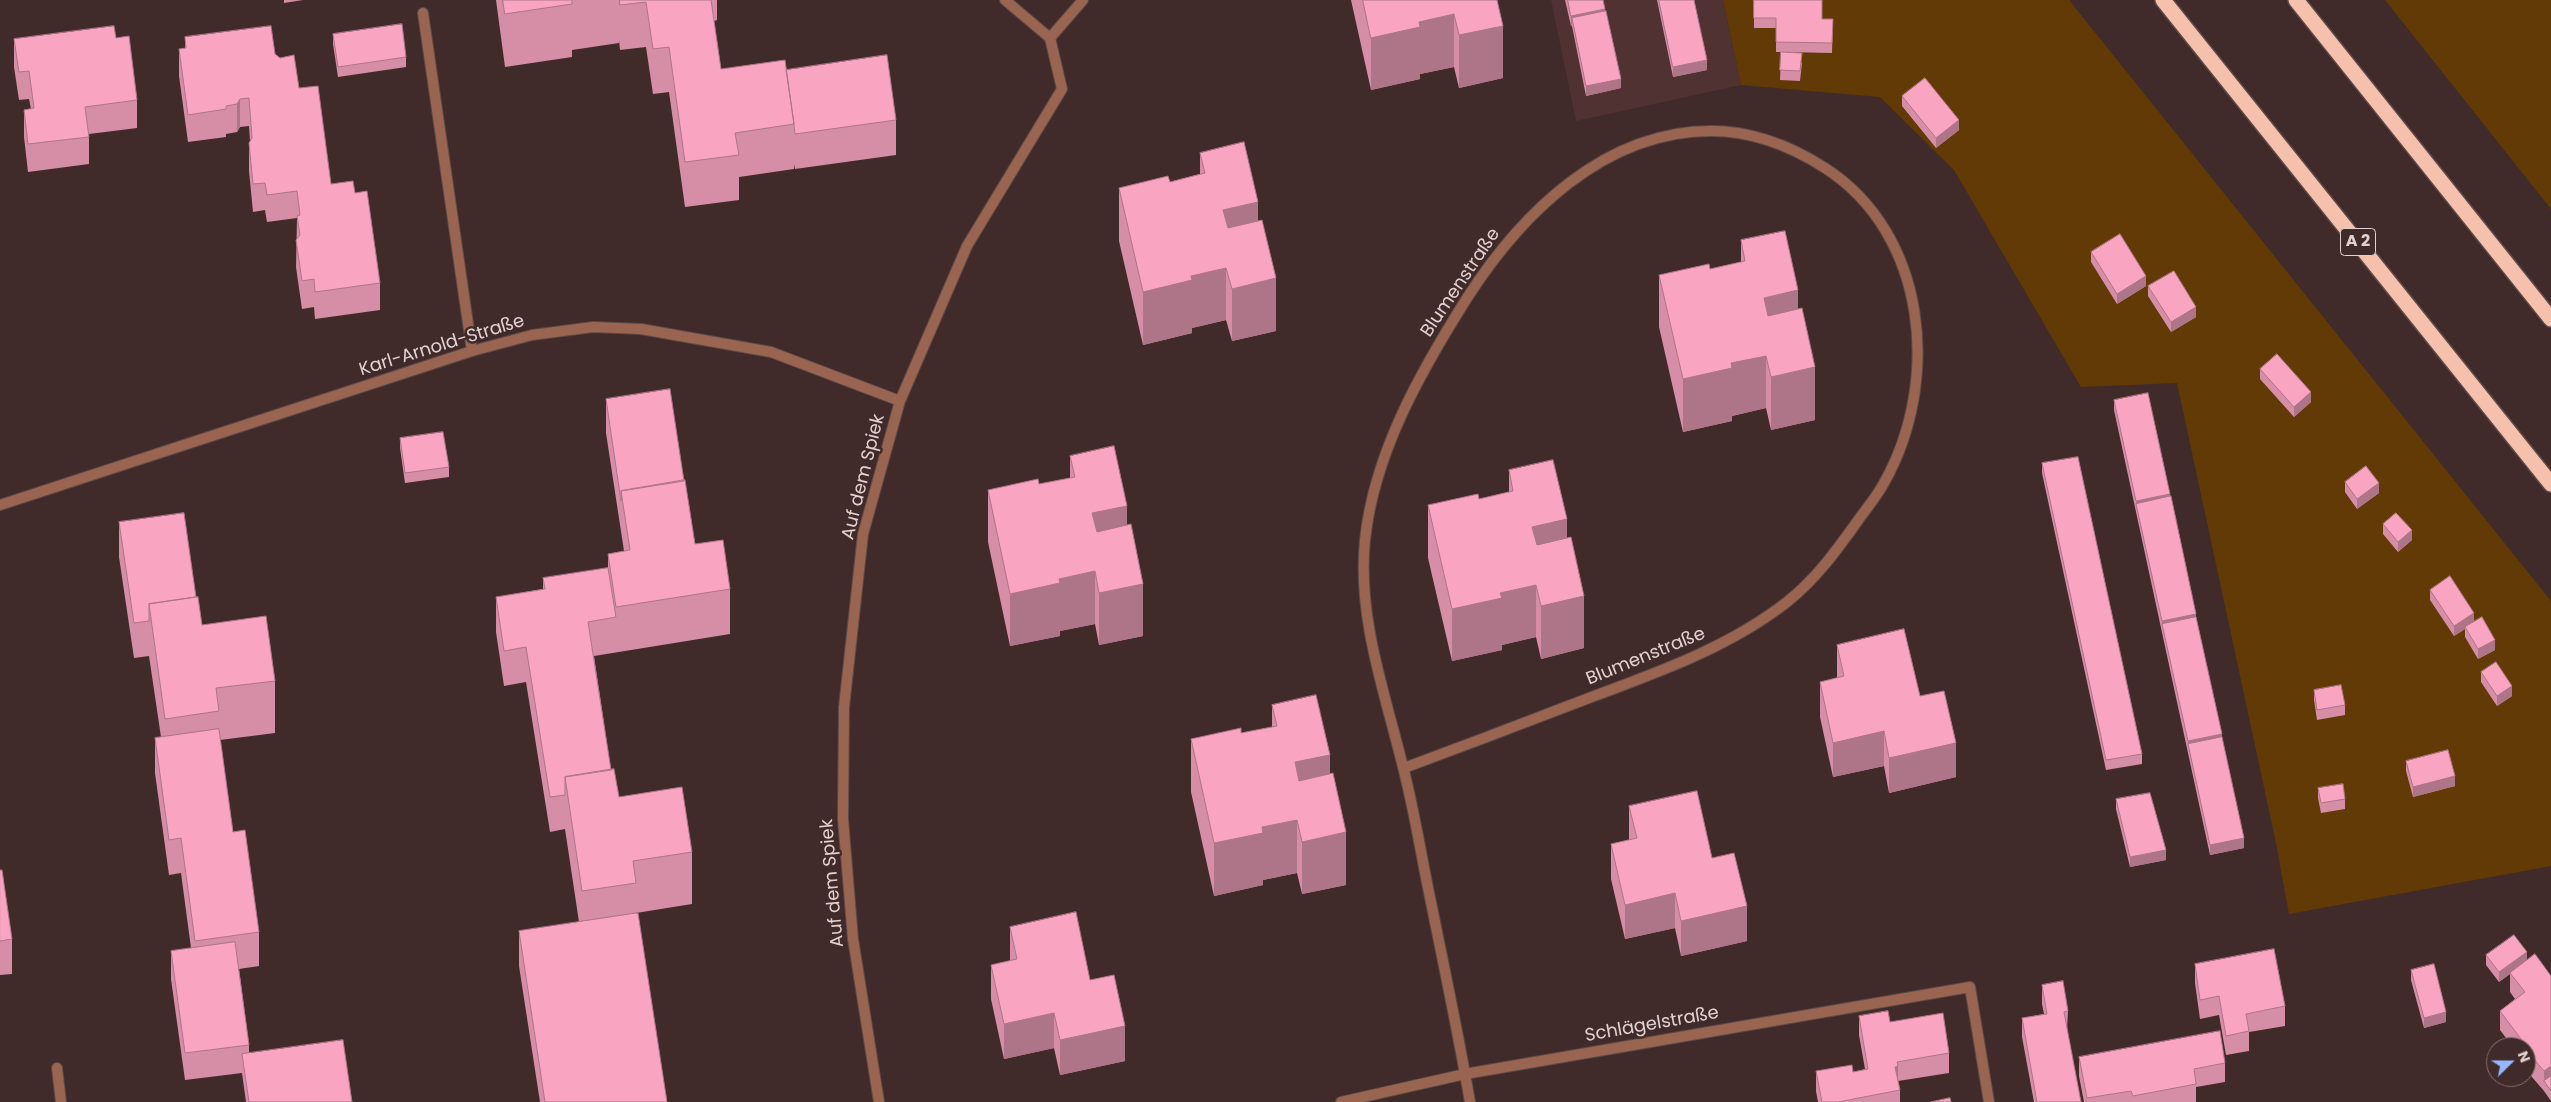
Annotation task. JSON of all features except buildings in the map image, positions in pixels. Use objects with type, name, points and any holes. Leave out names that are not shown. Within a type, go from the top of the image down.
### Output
[{"type":"highway","name":"A 2","points":[[2164,0],[2551,484]]},
{"type":"highway","points":[[2296,0],[2551,320]]},
{"type":"street","points":[[1004,0],[1050,38],[1083,0]]},
{"type":"street","points":[[423,12],[472,351]]},
{"type":"street","name":"Auf dem Spiek","points":[[879,1102],[853,939],[843,819],[844,708],[864,534],[900,401],[967,246],[1062,89],[1050,38]]},
{"type":"street","name":"Blumenstraße","points":[[1404,768],[1687,661],[1742,632],[1788,601],[1826,566],[1884,484],[1906,431],[1914,397],[1918,354],[1914,299],[1901,258],[1880,223],[1859,196],[1834,174],[1806,156],[1742,132],[1706,130],[1668,136],[1627,150],[1596,165],[1558,190],[1522,224],[1490,263],[1438,345],[1406,409],[1378,473],[1365,541],[1365,589],[1371,640],[1383,696],[1404,768],[1470,1102]]},
{"type":"street","name":"Karl-Arnold-Straße","points":[[0,505],[472,351],[532,335],[593,327],[641,329],[770,352],[900,401]]},
{"type":"street","name":"Schlägelstraße","points":[[1341,1102],[1465,1074],[1970,987],[1989,1102]]},
{"type":"street","points":[[57,1068],[61,1102]]},
{"type":"shaded area","points":[[1551,0],[1723,0],[1741,85],[1576,121]]},
{"type":"shaded area","points":[[1723,0],[2069,0],[2551,601],[2551,866],[2289,914],[2276,843],[2177,383],[2081,387],[1954,170],[1880,97],[1741,85]]},
{"type":"shaded area","points":[[2385,0],[2551,0],[2551,209]]}]
